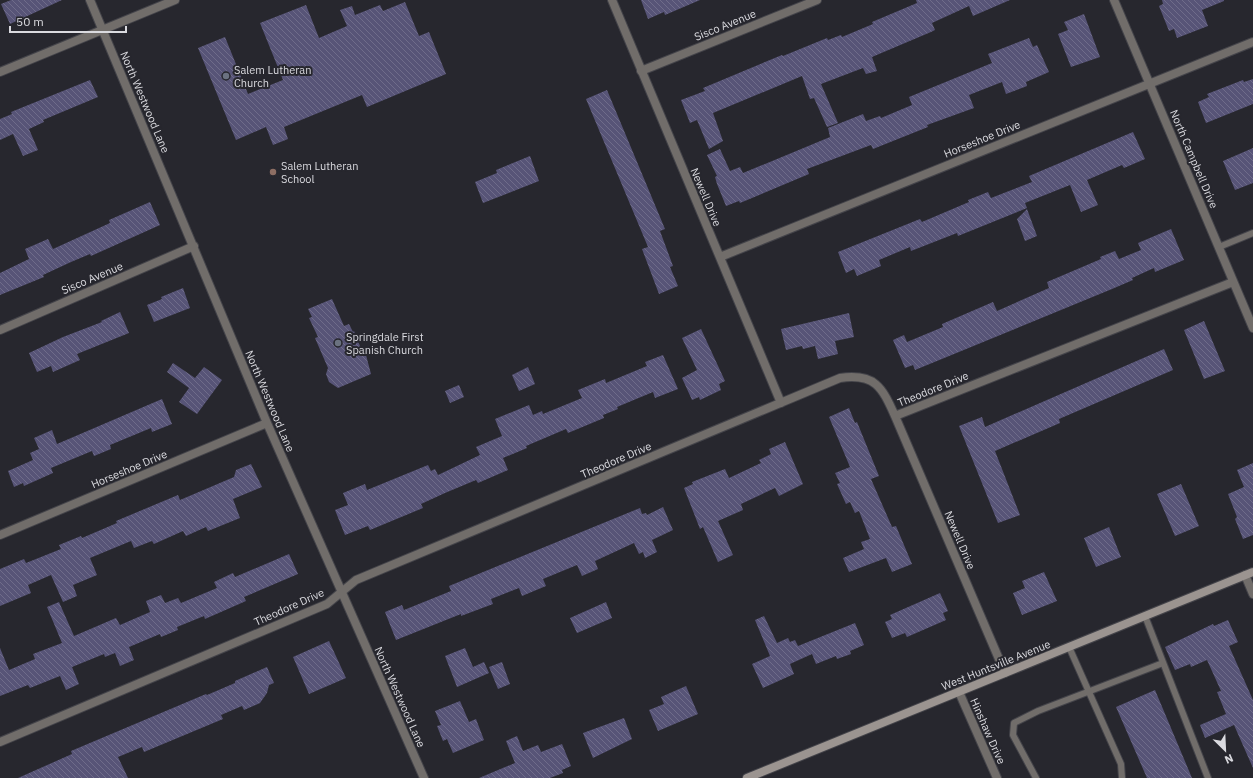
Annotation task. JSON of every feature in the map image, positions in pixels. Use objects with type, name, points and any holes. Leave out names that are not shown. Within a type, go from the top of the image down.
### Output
[{"type":"main road","name":"West Huntsville Avenue","points":[[747,778],[1249,574]]},
{"type":"street","name":"North Westwood Lane","points":[[90,0],[267,423],[424,778]]},
{"type":"street","points":[[0,72],[175,0]]},
{"type":"street","name":"Newell Drive","points":[[612,0],[781,403]]},
{"type":"street","name":"Sisco Avenue","points":[[641,71],[817,0]]},
{"type":"street","name":"North Campbell Drive","points":[[1114,0],[1253,328]]},
{"type":"street","name":"Horseshoe Drive","points":[[720,257],[1253,42]]},
{"type":"street","name":"Sisco Avenue","points":[[0,330],[194,246]]},
{"type":"street","name":"Theodore Drive","points":[[0,742],[327,604],[356,580],[840,378],[865,378],[877,384],[886,395],[895,416],[1233,282]]},
{"type":"street","name":"Newell Drive","points":[[895,416],[1005,673]]},
{"type":"street","name":"Horseshoe Drive","points":[[0,535],[267,423]]},
{"type":"street","points":[[1249,574],[1253,594]]},
{"type":"street","name":"Hinshaw Drive","points":[[959,692],[997,778]]},
{"type":"lane","points":[[1219,247],[1253,233]]},
{"type":"lane","points":[[1144,616],[1208,778]]},
{"type":"lane","points":[[1069,647],[1121,764],[1122,778]]},
{"type":"lane","points":[[1036,778],[1013,735],[1014,722],[1038,710],[1163,664]]},
{"type":"building","points":[[11,0],[62,0],[10,24],[1,4]]},
{"type":"building","points":[[641,0],[700,0],[665,15],[664,12],[648,19]]},
{"type":"building","points":[[916,0],[1010,0],[973,16],[969,6],[932,23],[935,30],[872,57],[877,71],[866,74],[863,68],[821,84],[838,123],[827,127],[814,98],[810,99],[802,76],[713,113],[723,141],[709,149],[697,120],[690,123],[681,100],[705,91],[703,88],[827,38],[828,40],[841,35],[842,37],[873,24],[872,22],[917,3]]},
{"type":"building","points":[[1162,0],[1224,1],[1202,10],[1208,26],[1177,38],[1174,29],[1169,31],[1159,6],[1163,4]]},
{"type":"building","points":[[405,2],[419,36],[429,32],[446,74],[367,107],[362,95],[284,127],[288,139],[273,145],[266,127],[236,140],[198,48],[225,37],[248,94],[283,80],[260,23],[306,5],[319,38],[347,26],[340,10],[352,6],[355,15],[380,5],[383,11]]},
{"type":"building","points":[[1084,14],[1100,57],[1071,67],[1058,34],[1068,30],[1064,22]]},
{"type":"building","points":[[1029,38],[1033,47],[1037,45],[1049,72],[1026,82],[1027,86],[1006,94],[1002,82],[969,95],[974,108],[927,125],[928,127],[873,149],[871,145],[807,169],[809,174],[740,203],[739,201],[726,206],[717,184],[715,177],[717,176],[707,155],[720,149],[730,171],[740,167],[743,173],[830,137],[828,128],[863,114],[866,121],[880,116],[881,118],[912,105],[909,97],[992,63],[988,54]]},
{"type":"building","points":[[1253,79],[1253,104],[1206,123],[1198,102],[1209,97],[1207,94],[1243,80],[1244,82]]},
{"type":"building","points":[[90,80],[98,97],[43,120],[44,122],[29,129],[38,150],[23,156],[13,134],[0,140],[0,119],[12,114],[11,112]]},
{"type":"building","points":[[607,90],[665,229],[660,231],[673,266],[670,267],[678,286],[659,294],[642,249],[648,247],[586,99]]},
{"type":"building","points":[[1133,132],[1145,159],[1124,168],[1122,165],[1087,180],[1098,205],[1081,212],[1070,185],[1025,203],[1027,208],[958,236],[957,233],[911,251],[910,247],[879,260],[881,266],[857,276],[854,269],[846,273],[838,252],[920,219],[922,222],[969,202],[968,200],[988,192],[991,198],[1032,182],[1029,176]]},
{"type":"building","points":[[1253,148],[1253,183],[1235,190],[1223,161]]},
{"type":"building","points":[[530,156],[539,181],[483,203],[475,182],[497,173],[496,170]]},
{"type":"building","points":[[150,202],[160,225],[91,256],[90,254],[71,262],[43,275],[44,277],[0,295],[0,273],[29,259],[25,249],[48,239],[53,249],[110,223],[109,220]]},
{"type":"building","points":[[1027,209],[1037,236],[1025,241],[1017,219]]},
{"type":"building","points":[[1171,229],[1184,260],[1155,272],[1154,268],[1132,278],[1133,280],[1112,289],[915,370],[913,365],[905,368],[893,340],[904,335],[907,342],[943,327],[942,324],[993,302],[997,311],[1049,288],[1047,282],[1101,259],[1100,257],[1115,251],[1119,259],[1141,250],[1138,243]]},
{"type":"building","points":[[183,288],[190,308],[154,322],[147,305],[162,299],[161,297]]},
{"type":"building","name":"Springdale First Spanish Church","points":[[332,299],[344,326],[349,324],[353,332],[354,331],[364,356],[366,355],[371,374],[338,388],[329,382],[326,374],[328,368],[315,338],[318,337],[309,318],[312,317],[308,309]]},
{"type":"building","points":[[120,312],[129,333],[77,354],[80,360],[53,372],[51,366],[37,372],[29,353],[63,337],[102,322],[101,321]]},
{"type":"building","points":[[849,313],[854,337],[835,341],[838,354],[818,359],[815,346],[803,349],[802,346],[786,350],[781,329]]},
{"type":"building","points":[[1204,321],[1225,371],[1204,379],[1184,330]]},
{"type":"building","points":[[701,329],[725,381],[719,384],[721,390],[700,400],[699,397],[692,400],[682,378],[697,370],[682,338]]},
{"type":"building","points":[[1164,349],[1173,370],[1059,419],[1060,423],[995,451],[1020,515],[998,523],[959,426],[982,417],[985,427]]},
{"type":"building","points":[[663,355],[678,389],[655,398],[653,392],[617,407],[618,409],[603,415],[604,418],[568,433],[566,429],[526,446],[527,448],[503,458],[508,470],[478,483],[476,480],[445,493],[421,504],[423,508],[370,530],[368,526],[345,535],[335,510],[348,505],[343,493],[365,484],[367,490],[428,465],[431,471],[435,469],[438,475],[480,455],[476,447],[502,436],[495,419],[529,405],[533,415],[542,411],[543,414],[582,398],[578,390],[605,379],[606,383],[647,366],[645,362]]},
{"type":"building","points":[[173,363],[195,378],[204,367],[222,380],[197,414],[179,402],[189,388],[167,372]]},
{"type":"building","points":[[528,367],[535,384],[519,391],[512,375]]},
{"type":"building","points":[[459,385],[464,397],[450,403],[445,391]]},
{"type":"building","points":[[162,399],[172,424],[152,432],[151,428],[110,445],[111,449],[94,456],[92,451],[51,468],[53,473],[24,486],[23,483],[14,487],[8,471],[33,460],[30,453],[39,449],[34,438],[52,430],[57,444]]},
{"type":"building","points":[[849,408],[855,423],[857,422],[879,476],[871,479],[892,527],[896,526],[912,564],[892,572],[886,558],[849,572],[843,558],[864,549],[861,542],[870,539],[859,511],[855,513],[850,502],[846,504],[837,484],[840,483],[835,473],[850,467],[829,417]]},
{"type":"building","points":[[785,442],[803,484],[779,496],[775,488],[741,504],[743,510],[718,521],[733,555],[718,562],[703,527],[700,529],[684,488],[693,484],[692,482],[725,469],[729,478],[761,463],[759,460],[771,454],[769,449]]},
{"type":"building","points":[[1253,463],[1253,535],[1243,539],[1235,519],[1237,517],[1228,494],[1244,487],[1237,470]]},
{"type":"building","points":[[251,464],[262,487],[233,499],[240,518],[208,531],[206,527],[186,536],[183,531],[154,544],[152,541],[134,548],[131,541],[90,558],[97,575],[73,585],[77,596],[63,602],[51,575],[28,585],[31,593],[0,606],[0,569],[24,559],[26,563],[61,549],[59,545],[81,536],[82,538],[117,523],[116,521],[178,495],[180,500],[234,477],[236,470]]},
{"type":"building","points":[[1181,484],[1199,526],[1175,536],[1157,494]]},
{"type":"building","points":[[663,507],[673,530],[652,540],[657,552],[645,558],[643,552],[639,554],[634,543],[595,561],[598,569],[582,576],[577,565],[543,579],[546,586],[522,596],[519,588],[491,599],[493,604],[461,616],[461,614],[396,640],[385,612],[402,605],[404,610],[451,591],[449,586],[640,508],[642,514],[646,513],[647,515]]},
{"type":"building","points":[[1109,527],[1121,557],[1096,567],[1084,538]]},
{"type":"building","points":[[289,554],[298,574],[244,597],[246,601],[205,619],[204,616],[177,627],[178,630],[161,637],[160,634],[129,647],[134,660],[120,666],[115,653],[105,657],[104,654],[72,667],[79,684],[66,690],[60,676],[30,688],[28,685],[0,696],[0,648],[9,670],[35,659],[33,654],[62,643],[47,607],[59,602],[74,636],[116,618],[120,625],[150,612],[146,601],[161,595],[165,603],[178,598],[181,603],[217,588],[214,582],[233,573],[235,577]]},
{"type":"building","points":[[1044,572],[1057,601],[1022,615],[1013,593],[1025,588],[1022,581]]},
{"type":"building","points":[[940,593],[948,611],[943,613],[946,620],[907,637],[905,633],[892,638],[885,622],[892,619],[890,615]]},
{"type":"building","points":[[606,602],[612,618],[577,633],[570,618]]},
{"type":"building","points":[[764,616],[777,643],[788,638],[790,642],[795,640],[798,646],[855,623],[864,645],[850,651],[851,654],[837,659],[836,656],[816,664],[812,654],[790,664],[794,674],[763,688],[752,664],[770,656],[755,620]]},
{"type":"building","points":[[1228,620],[1238,642],[1229,646],[1253,700],[1253,768],[1234,725],[1205,738],[1200,725],[1226,714],[1217,692],[1221,691],[1207,660],[1191,667],[1190,664],[1175,670],[1165,647],[1213,624],[1214,626]]},
{"type":"building","points":[[329,641],[346,678],[309,694],[293,657]]},
{"type":"building","points":[[465,648],[473,667],[484,662],[489,673],[457,687],[445,656]]},
{"type":"building","points":[[502,662],[510,684],[498,689],[489,667]]},
{"type":"building","points":[[267,667],[274,683],[269,685],[267,693],[260,703],[244,710],[242,706],[221,715],[223,719],[144,752],[142,747],[118,757],[128,778],[18,778],[72,754],[71,751],[235,683],[235,681]]},
{"type":"building","points":[[686,686],[698,714],[658,731],[649,710],[664,704],[661,697]]},
{"type":"building","points":[[1155,690],[1192,778],[1147,778],[1116,707]]},
{"type":"building","points":[[460,701],[469,722],[476,719],[484,740],[453,753],[447,739],[443,741],[437,726],[441,725],[435,711]]},
{"type":"building","points":[[624,718],[632,739],[593,758],[583,733]]},
{"type":"building","points":[[517,736],[523,751],[538,745],[541,752],[562,744],[571,766],[562,770],[563,773],[550,778],[479,778],[515,763],[506,741]]},
{"type":"place","name":"Salem Lutheran Church","points":[[226,76]]},
{"type":"place","name":"Salem Lutheran School","points":[[273,172]]},
{"type":"place","name":"Springdale First Spanish Church","points":[[338,343]]}]
